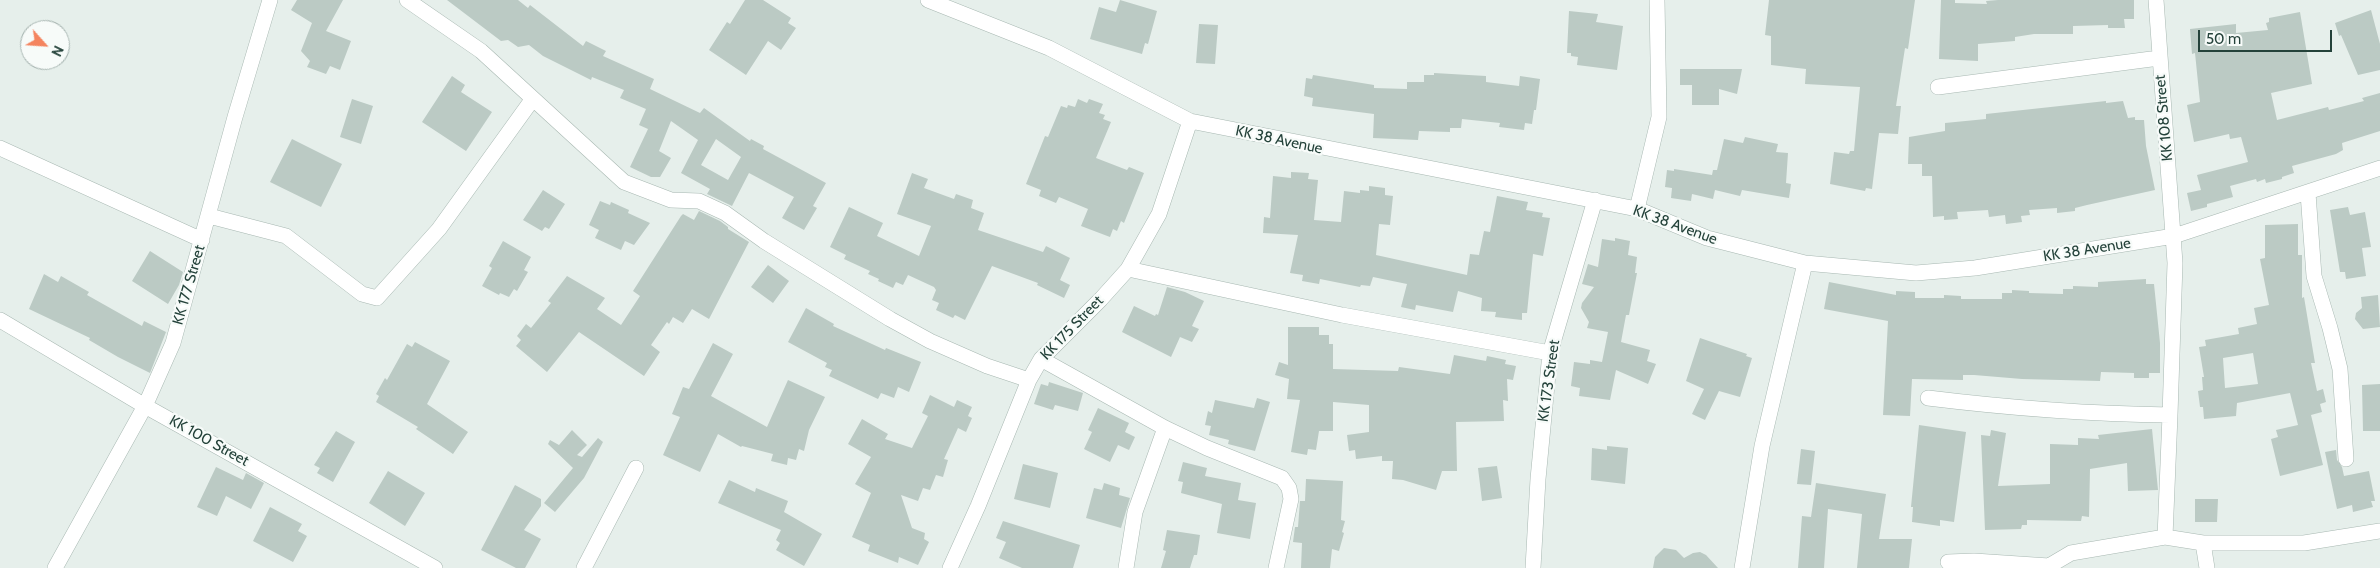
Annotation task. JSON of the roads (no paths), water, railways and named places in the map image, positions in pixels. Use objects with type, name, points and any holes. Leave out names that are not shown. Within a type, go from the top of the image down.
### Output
[{"type":"street","name":"KK 177 Street","points":[[145,406],[173,344],[235,118],[270,0]]},
{"type":"street","points":[[407,0],[481,52],[624,182],[671,200],[699,201],[725,213],[789,257],[930,342],[987,366],[1029,380]]},
{"type":"street","name":"KK 38 Avenue","points":[[928,0],[1049,48],[1190,121],[1637,209],[1707,238],[1805,263],[1916,273],[1976,268],[2174,236],[2380,168]]},
{"type":"street","points":[[1637,209],[1659,117],[1657,0]]},
{"type":"street","name":"KK 108 Street","points":[[2156,0],[2174,236],[2165,537]]},
{"type":"street","points":[[1938,87],[2159,58]]},
{"type":"street","points":[[209,216],[286,236],[362,294],[376,298],[439,229],[532,100]]},
{"type":"street","name":"KK 175 Street","points":[[950,568],[978,506],[1029,380],[1041,359],[1128,269],[1159,214],[1190,121]]},
{"type":"street","points":[[0,148],[202,240]]},
{"type":"street","points":[[2308,192],[2314,276],[2340,369],[2346,459]]},
{"type":"street","name":"KK 173 Street","points":[[1533,568],[1538,479],[1550,353],[1595,200]]},
{"type":"street","points":[[1742,568],[1762,446],[1805,263]]},
{"type":"street","points":[[1128,269],[1342,315],[1550,353]]},
{"type":"street","points":[[0,320],[145,406],[55,568]]},
{"type":"street","points":[[1041,359],[1165,428],[1207,448],[1282,478],[1290,488],[1291,499],[1276,568]]},
{"type":"street","points":[[1928,398],[2020,409],[2104,414],[2170,415]]},
{"type":"street","name":"KK 100 Street","points":[[145,406],[435,568]]},
{"type":"street","points":[[1126,568],[1135,512],[1165,428]]},
{"type":"street","points":[[584,568],[636,468]]},
{"type":"street","points":[[1948,562],[1974,561],[2049,567],[2071,553],[2165,537],[2203,543],[2304,543],[2380,531]]},
{"type":"street","points":[[2203,543],[2207,568]]}]
